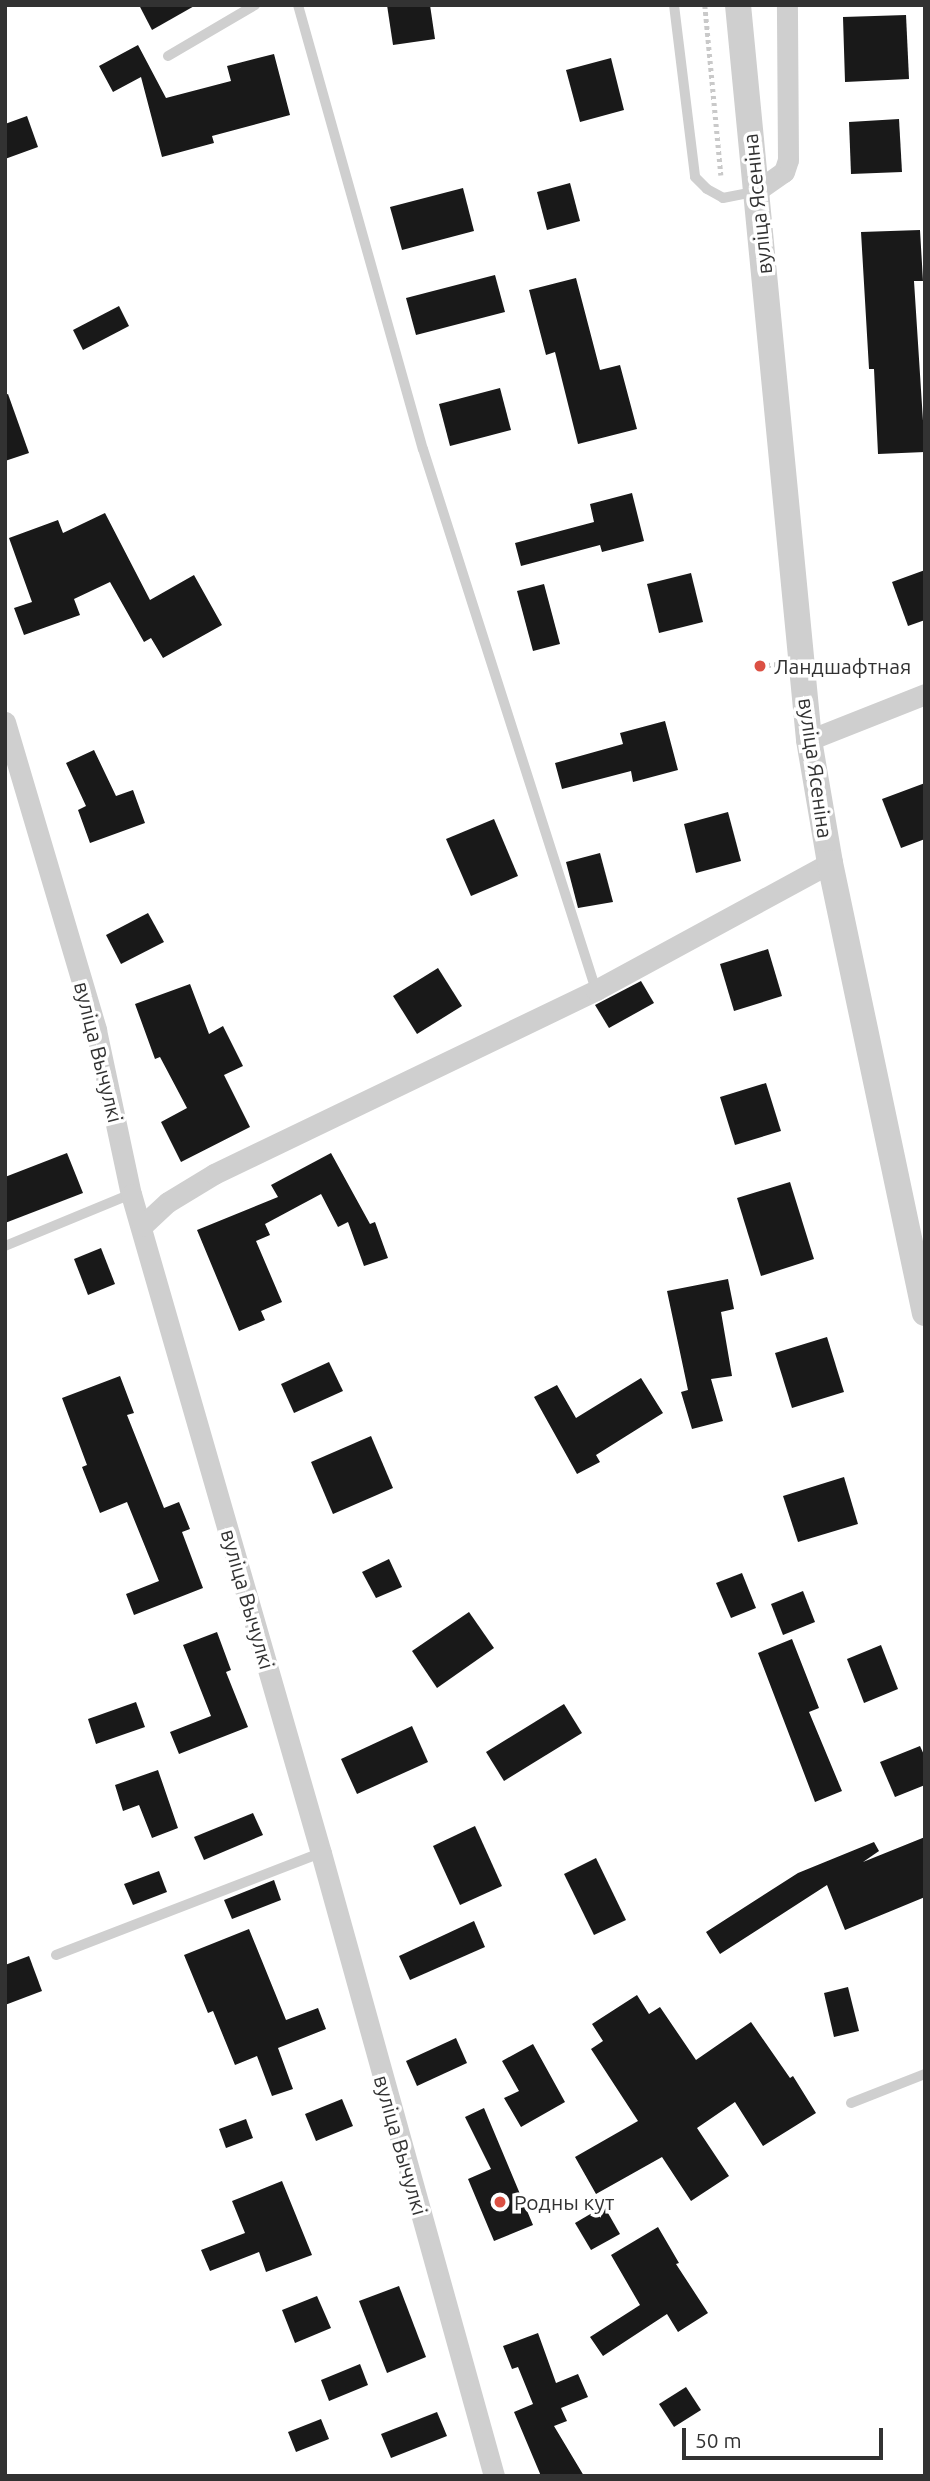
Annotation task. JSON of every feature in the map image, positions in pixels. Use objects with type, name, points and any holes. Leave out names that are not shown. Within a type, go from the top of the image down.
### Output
[{"type":"street","name":"вуліца Ясеніна","points":[[738,5],[809,740],[830,863],[924,1301]]},
{"type":"street","points":[[755,192],[784,172],[788,160],[787,5]]},
{"type":"street","points":[[809,740],[925,694]]},
{"type":"street","name":"вуліца Вычулкі","points":[[5,722],[96,1030],[131,1194],[321,1853],[494,2476]]},
{"type":"street","points":[[142,1226],[168,1202],[214,1174],[596,989],[830,863]]},
{"type":"lane","points":[[168,57],[255,5]]},
{"type":"lane","points":[[298,5],[423,449],[596,989]]},
{"type":"lane","points":[[674,5],[695,177],[707,189],[723,198],[755,192]]},
{"type":"lane","points":[[5,1246],[131,1194]]},
{"type":"lane","points":[[56,1955],[321,1853]]},
{"type":"lane","points":[[851,2103],[925,2074]]},
{"type":"path","points":[[705,5],[723,198]]},
{"type":"building","points":[[139,5],[196,5],[152,30]]},
{"type":"building","points":[[387,5],[430,5],[435,39],[393,45]]},
{"type":"building","points":[[906,15],[909,79],[845,82],[843,17]]},
{"type":"building","points":[[138,45],[166,98],[231,81],[227,66],[274,54],[290,115],[212,136],[214,143],[162,157],[141,77],[113,92],[99,66]]},
{"type":"building","points":[[611,58],[624,110],[580,122],[566,70]]},
{"type":"building","points":[[27,116],[38,147],[5,159],[5,124]]},
{"type":"building","points":[[899,119],[902,172],[851,174],[849,122]]},
{"type":"building","points":[[570,183],[580,221],[547,230],[537,192]]},
{"type":"building","points":[[463,188],[474,231],[402,250],[390,207]]},
{"type":"building","points":[[920,230],[923,281],[914,281],[925,452],[878,454],[874,369],[869,369],[861,232]]},
{"type":"building","points":[[495,275],[505,312],[416,335],[406,298]]},
{"type":"building","points":[[576,278],[600,370],[620,365],[637,429],[578,444],[555,352],[546,355],[529,290]]},
{"type":"building","points":[[119,306],[129,326],[83,350],[73,330]]},
{"type":"building","points":[[500,388],[511,430],[450,446],[439,404]]},
{"type":"building","points":[[8,394],[29,453],[5,461],[5,395]]},
{"type":"building","points":[[632,493],[644,541],[602,552],[600,545],[521,566],[515,543],[594,522],[590,504]]},
{"type":"building","points":[[105,513],[150,600],[194,575],[222,625],[163,658],[151,638],[144,642],[110,582],[74,599],[80,615],[24,635],[14,608],[32,602],[9,538],[58,520],[63,533]]},
{"type":"building","points":[[925,570],[925,620],[908,626],[892,582]]},
{"type":"building","points":[[691,573],[703,622],[659,633],[647,584]]},
{"type":"building","points":[[544,584],[560,644],[533,651],[517,591]]},
{"type":"building","points":[[665,721],[678,770],[633,782],[631,771],[562,789],[555,763],[623,744],[620,733]]},
{"type":"building","points":[[94,750],[116,796],[133,790],[145,823],[90,843],[78,810],[86,806],[66,763]]},
{"type":"building","points":[[925,783],[925,839],[901,848],[882,799]]},
{"type":"building","points":[[728,812],[741,861],[696,873],[684,824]]},
{"type":"building","points":[[494,819],[518,876],[471,896],[446,839]]},
{"type":"building","points":[[600,853],[613,902],[578,908],[566,862]]},
{"type":"building","points":[[148,913],[164,942],[121,964],[106,935]]},
{"type":"building","points":[[768,949],[782,996],[734,1011],[720,964]]},
{"type":"building","points":[[438,968],[462,1006],[417,1034],[393,996]]},
{"type":"building","points":[[641,981],[654,1003],[609,1028],[595,1005]]},
{"type":"building","points":[[190,984],[209,1034],[223,1026],[243,1066],[224,1075],[250,1127],[181,1162],[161,1122],[187,1108],[160,1057],[155,1059],[135,1004]]},
{"type":"building","points":[[766,1083],[781,1131],[735,1145],[720,1097]]},
{"type":"building","points":[[67,1153],[83,1193],[5,1223],[5,1177]]},
{"type":"building","points":[[331,1153],[370,1224],[375,1222],[388,1258],[364,1266],[348,1222],[338,1227],[321,1194],[265,1224],[270,1235],[256,1241],[282,1302],[261,1311],[265,1320],[239,1331],[197,1230],[278,1197],[271,1185]]},
{"type":"building","points":[[790,1182],[814,1259],[761,1276],[737,1198]]},
{"type":"building","points":[[101,1248],[115,1284],[88,1295],[74,1259]]},
{"type":"building","points":[[728,1279],[734,1309],[721,1312],[732,1376],[711,1379],[723,1421],[692,1429],[681,1392],[688,1390],[667,1291]]},
{"type":"building","points":[[827,1337],[844,1392],[792,1408],[775,1353]]},
{"type":"building","points":[[329,1362],[343,1391],[294,1413],[281,1384]]},
{"type":"building","points":[[120,1376],[134,1413],[127,1415],[164,1508],[179,1502],[190,1529],[182,1532],[203,1588],[134,1615],[126,1594],[159,1581],[127,1502],[100,1513],[82,1467],[87,1465],[62,1398]]},
{"type":"building","points":[[641,1378],[663,1413],[596,1455],[600,1462],[577,1474],[534,1397],[557,1385],[576,1418]]},
{"type":"building","points":[[371,1436],[393,1488],[333,1514],[311,1462]]},
{"type":"building","points":[[844,1477],[858,1524],[798,1542],[783,1496]]},
{"type":"building","points":[[389,1559],[402,1587],[376,1598],[362,1572]]},
{"type":"building","points":[[742,1573],[756,1608],[731,1618],[716,1583]]},
{"type":"building","points":[[803,1591],[815,1622],[783,1635],[771,1604]]},
{"type":"building","points":[[469,1612],[494,1648],[437,1688],[412,1651]]},
{"type":"building","points":[[217,1632],[231,1670],[226,1672],[248,1727],[179,1754],[170,1732],[211,1716],[183,1645]]},
{"type":"building","points":[[792,1639],[819,1708],[809,1712],[842,1791],[815,1802],[758,1653]]},
{"type":"building","points":[[881,1645],[898,1689],[864,1703],[847,1659]]},
{"type":"building","points":[[136,1702],[145,1727],[96,1744],[88,1719]]},
{"type":"building","points":[[564,1704],[582,1733],[504,1781],[486,1752]]},
{"type":"building","points":[[412,1726],[428,1762],[357,1794],[341,1759]]},
{"type":"building","points":[[920,1746],[925,1757],[925,1785],[895,1797],[880,1762]]},
{"type":"building","points":[[158,1770],[178,1828],[152,1838],[139,1805],[123,1811],[115,1785]]},
{"type":"building","points":[[253,1813],[263,1835],[204,1860],[194,1837]]},
{"type":"building","points":[[475,1826],[502,1886],[460,1905],[433,1846]]},
{"type":"building","points":[[925,1837],[925,1897],[845,1930],[827,1885],[720,1954],[706,1932],[798,1873],[874,1842],[879,1851],[863,1862]]},
{"type":"building","points":[[596,1858],[626,1920],[594,1935],[564,1874]]},
{"type":"building","points":[[159,1871],[167,1892],[133,1905],[124,1884]]},
{"type":"building","points":[[274,1880],[281,1900],[232,1919],[224,1900]]},
{"type":"building","points":[[474,1921],[485,1947],[410,1980],[399,1956]]},
{"type":"building","points":[[249,1929],[286,2020],[318,2008],[326,2029],[278,2048],[293,2089],[272,2096],[257,2056],[235,2065],[213,2011],[208,2013],[184,1955]]},
{"type":"building","points":[[29,1956],[42,1991],[5,2005],[5,1965]]},
{"type":"building","points":[[848,1987],[859,2031],[834,2037],[824,1993]]},
{"type":"building","points":[[637,1995],[649,2014],[660,2007],[696,2060],[751,2022],[790,2078],[793,2076],[816,2113],[763,2146],[735,2102],[697,2128],[729,2176],[691,2201],[662,2157],[596,2194],[575,2157],[638,2121],[591,2049],[603,2041],[592,2024]]},
{"type":"building","points":[[456,2038],[467,2063],[417,2086],[406,2061]]},
{"type":"building","points":[[533,2044],[565,2102],[521,2127],[504,2098],[519,2091],[502,2061]]},
{"type":"building","points":[[342,2099],[353,2126],[316,2141],[305,2114]]},
{"type":"building","name":"Родны кут","points":[[484,2108],[533,2225],[494,2241],[468,2179],[491,2169],[465,2117]]},
{"type":"building","points":[[246,2119],[253,2138],[226,2148],[219,2129]]},
{"type":"building","points":[[282,2181],[312,2255],[266,2272],[259,2252],[210,2271],[201,2250],[245,2233],[232,2201]]},
{"type":"building","points":[[604,2206],[620,2234],[591,2250],[575,2223]]},
{"type":"building","points":[[658,2227],[679,2263],[676,2264],[708,2313],[678,2332],[667,2314],[603,2356],[590,2337],[640,2305],[611,2255]]},
{"type":"building","points":[[399,2286],[426,2357],[387,2373],[359,2301]]},
{"type":"building","points":[[317,2296],[331,2328],[295,2343],[282,2310]]},
{"type":"building","points":[[538,2333],[556,2383],[578,2374],[588,2397],[561,2408],[567,2421],[554,2426],[584,2476],[541,2476],[514,2412],[533,2404],[518,2367],[512,2369],[503,2346]]},
{"type":"building","points":[[360,2364],[368,2385],[329,2401],[321,2380]]},
{"type":"building","points":[[686,2387],[701,2410],[674,2427],[659,2404]]},
{"type":"building","points":[[437,2412],[447,2436],[391,2458],[381,2434]]},
{"type":"building","points":[[321,2419],[329,2439],[296,2452],[288,2432]]},
{"type":"place","name":"Ландшафтная","points":[[760,666]]},
{"type":"place","name":"Родны кут","points":[[500,2202]]}]
